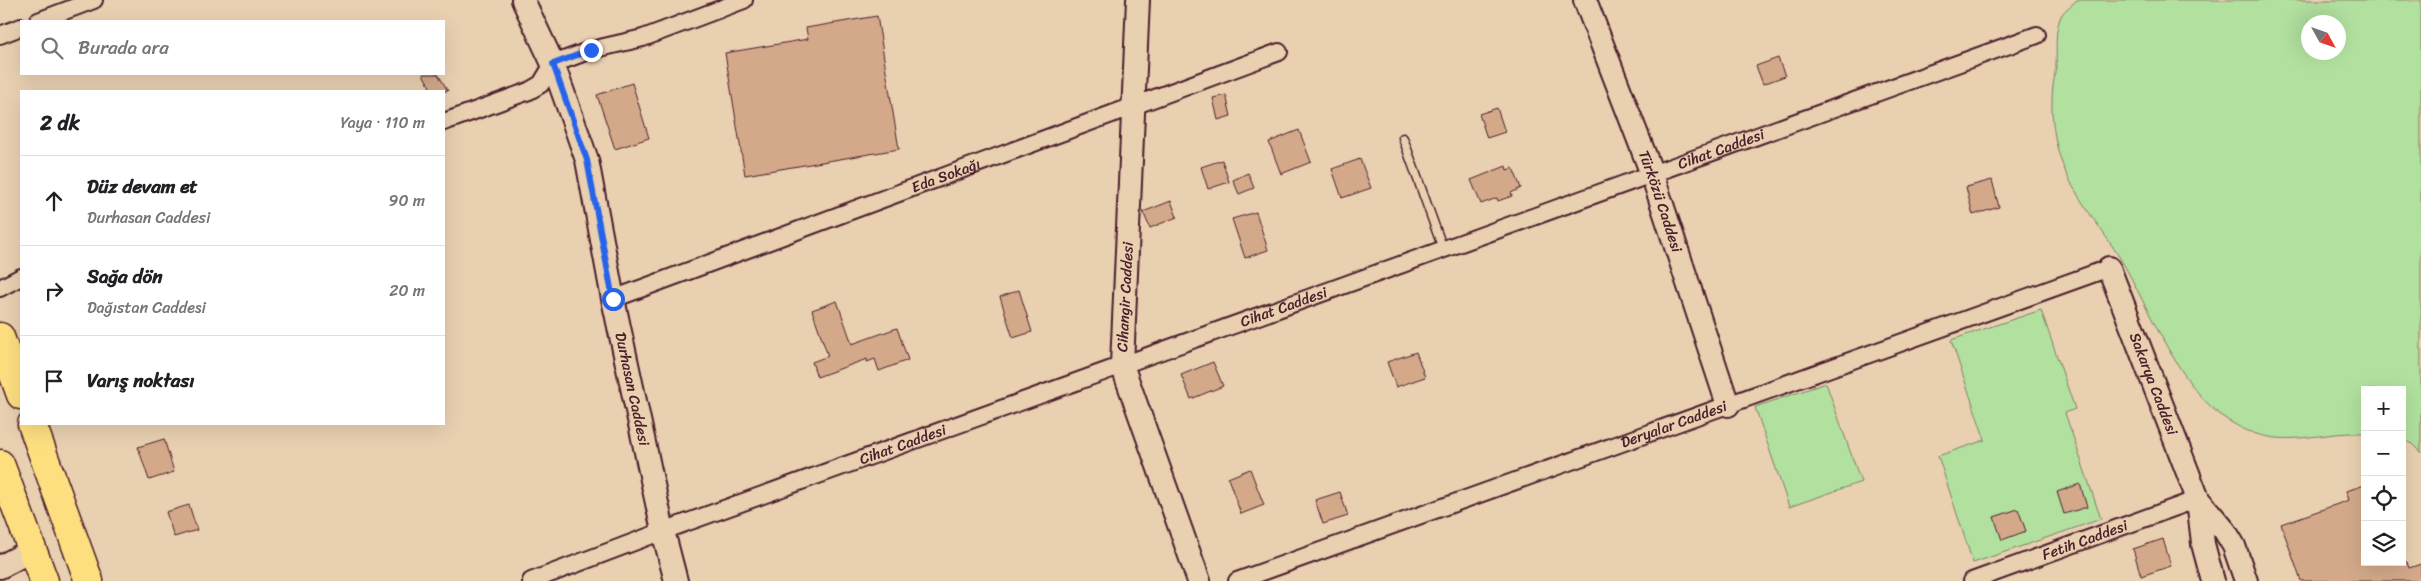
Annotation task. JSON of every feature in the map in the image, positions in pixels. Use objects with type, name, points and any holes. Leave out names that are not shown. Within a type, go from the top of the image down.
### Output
[{"type":"highway","points":[[0,337],[20,392]]},
{"type":"highway","points":[[32,425],[89,581]]},
{"type":"highway","points":[[0,464],[44,581]]},
{"type":"street","points":[[41,20],[94,0]]},
{"type":"street","name":"Durhasan Caddesi","points":[[523,0],[553,64],[587,160],[613,299],[663,531],[676,581]]},
{"type":"street","points":[[445,122],[530,91],[541,84],[553,64],[591,50],[652,35],[744,0]]},
{"type":"street","name":"Cihangir Caddesi","points":[[1138,0],[1122,365],[1199,581]]},
{"type":"street","name":"Türközü Caddesi","points":[[1585,0],[1652,174],[1728,404]]},
{"type":"street","points":[[0,35],[20,27]]},
{"type":"street","name":"Cihat Caddesi","points":[[531,581],[663,531],[2038,35]]},
{"type":"street","name":"Eda Sokağı","points":[[613,299],[1279,52]]},
{"type":"street","name":"Deryalar Caddesi","points":[[1237,581],[2109,268]]},
{"type":"street","name":"Sakarya Caddesi","points":[[2109,268],[2198,498],[2204,544],[2213,581]]},
{"type":"street","points":[[0,288],[20,278]]},
{"type":"street","name":"Sakarya Caddesi","points":[[2198,498],[2225,530],[2234,546],[2246,581]]},
{"type":"street","name":"Fetih Caddesi","points":[[1972,581],[2198,498]]},
{"type":"street","points":[[0,567],[32,550]]},
{"type":"lane","points":[[1403,138],[1443,249]]},
{"type":"green space","points":[[2077,0],[2421,0],[2421,453],[2411,443],[2406,441],[2406,386],[2361,386],[2361,433],[2296,438],[2264,436],[2247,431],[2229,421],[2198,393],[2171,354],[2121,259],[2088,211],[2066,173],[2059,156],[2053,127],[2052,90],[2059,22],[2066,10]]},
{"type":"green space","points":[[2041,310],[2075,409],[2065,413],[2101,519],[1973,563],[1938,456],[1985,440],[1951,340]]},
{"type":"green space","points":[[1826,383],[1861,482],[1789,507],[1755,407]]},
{"type":"building","points":[[877,16],[899,149],[745,175],[725,53],[808,39],[806,28]]},
{"type":"building","points":[[1778,58],[1785,76],[1763,84],[1756,66]]},
{"type":"building","points":[[424,75],[439,75],[448,91],[431,90]]},
{"type":"building","points":[[632,83],[649,138],[615,149],[597,95]]},
{"type":"building","points":[[1226,95],[1231,116],[1218,120],[1213,98]]},
{"type":"building","points":[[1497,108],[1505,132],[1487,138],[1479,114]]},
{"type":"building","points":[[1299,130],[1311,162],[1281,174],[1269,142]]},
{"type":"building","points":[[1360,159],[1371,188],[1342,198],[1332,169]]},
{"type":"building","points":[[1222,160],[1229,182],[1208,189],[1201,167]]},
{"type":"building","points":[[1506,166],[1507,170],[1513,168],[1521,188],[1511,193],[1512,196],[1498,201],[1497,198],[1481,204],[1471,180]]},
{"type":"building","points":[[1248,173],[1254,188],[1239,194],[1233,180]]},
{"type":"building","points":[[1992,180],[1999,207],[1973,215],[1966,187]]},
{"type":"building","points":[[1171,201],[1177,217],[1150,228],[1143,212]]},
{"type":"building","points":[[1256,212],[1268,250],[1245,258],[1232,219]]},
{"type":"building","points":[[1019,290],[1032,332],[1013,338],[1000,297]]},
{"type":"building","points":[[837,301],[852,344],[897,328],[908,360],[879,371],[875,359],[867,362],[867,359],[817,377],[812,362],[828,356],[812,310]]},
{"type":"building","points":[[1416,352],[1425,377],[1396,387],[1387,362]]},
{"type":"building","points":[[1213,362],[1223,386],[1191,399],[1181,375]]},
{"type":"building","points":[[164,439],[174,472],[149,480],[138,447]]},
{"type":"building","points":[[1250,469],[1264,505],[1241,514],[1228,478]]},
{"type":"building","points":[[2080,484],[2087,507],[2064,514],[2057,492]]},
{"type":"building","points":[[2361,486],[2361,566],[2406,566],[2407,562],[2409,568],[2421,564],[2421,581],[2301,581],[2281,524],[2349,500],[2346,491]]},
{"type":"building","points":[[1340,492],[1348,516],[1323,524],[1315,500]]},
{"type":"building","points":[[189,505],[197,530],[174,537],[166,512]]},
{"type":"building","points":[[2018,509],[2026,531],[2002,540],[1994,517]]},
{"type":"building","points":[[2163,539],[2171,566],[2141,576],[2133,549]]},
{"type":"route","points":[[591,50],[553,64],[573,115],[587,160],[597,204],[613,299]]}]
